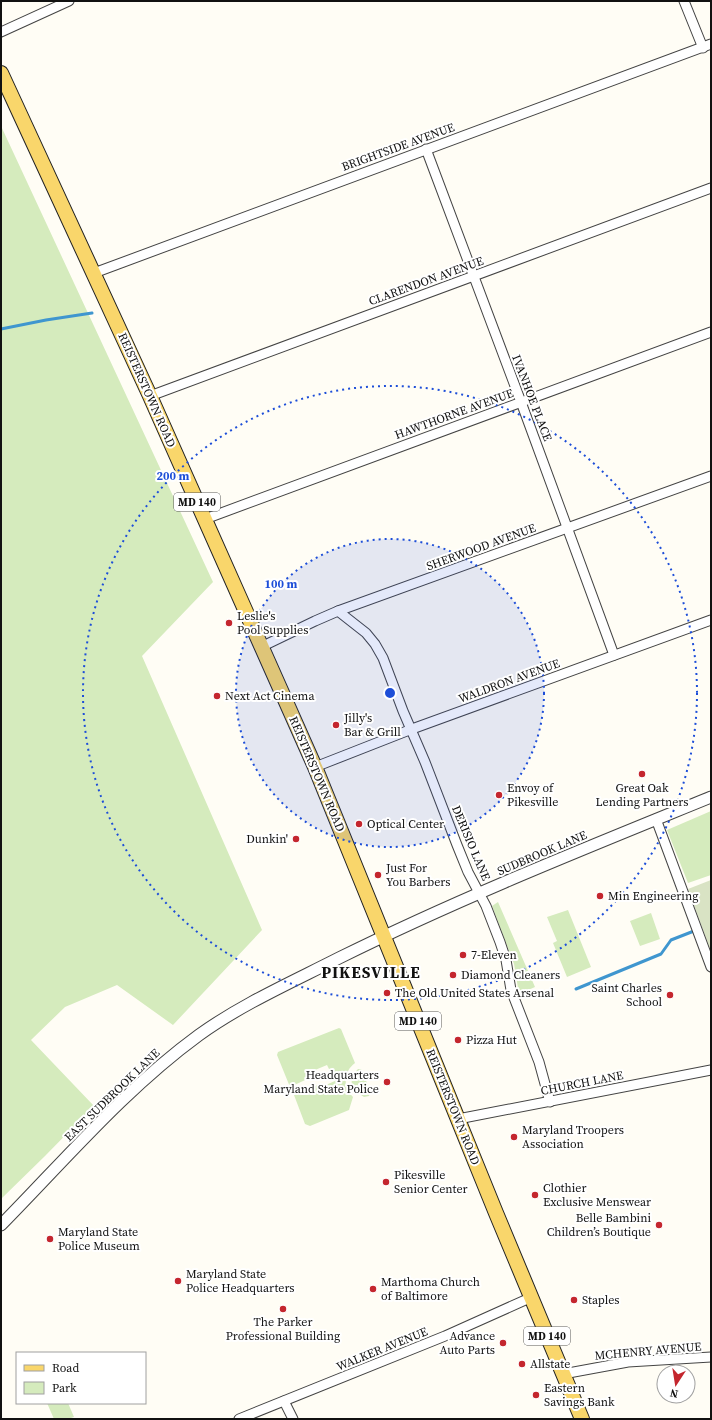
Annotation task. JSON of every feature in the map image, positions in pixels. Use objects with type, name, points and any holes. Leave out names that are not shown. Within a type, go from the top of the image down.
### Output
[{"type":"main road","name":"REISTERSTOWN ROAD","points":[[1,73],[150,396],[315,767],[458,1120],[582,1419]]},
{"type":"street","points":[[1,32],[69,1]]},
{"type":"street","points":[[684,1],[707,46]]},
{"type":"street","name":"BRIGHTSIDE AVENUE","points":[[94,274],[426,149],[707,46]]},
{"type":"street","name":"IVANHOE PLACE","points":[[426,149],[614,655]]},
{"type":"street","name":"CLARENDON AVENUE","points":[[150,396],[711,188]]},
{"type":"street","name":"HAWTHORNE AVENUE","points":[[205,519],[711,332]]},
{"type":"street","name":"SHERWOOD AVENUE","points":[[261,647],[338,611],[711,476]]},
{"type":"street","name":"DERISIO LANE","points":[[338,611],[355,624],[375,644],[383,658],[457,845],[486,906],[500,942],[506,960],[511,990],[539,1062],[550,1102]]},
{"type":"street","name":"WALDRON AVENUE","points":[[315,767],[412,729],[711,620]]},
{"type":"street","name":"SUDBROOK LANE","points":[[383,936],[479,893],[711,797]]},
{"type":"street","points":[[656,819],[711,967]]},
{"type":"street","name":"EAST SUDBROOK LANE","points":[[1,1225],[140,1083],[173,1055],[222,1020],[276,989],[383,936]]},
{"type":"street","name":"CHURCH LANE","points":[[458,1120],[711,1070]]},
{"type":"street","name":"WALKER AVENUE","points":[[239,1419],[446,1336],[532,1297]]},
{"type":"street","name":"MCHENRY AVENUE","points":[[563,1374],[628,1362],[711,1357]]},
{"type":"street","points":[[284,1401],[293,1419]]},
{"type":"green space","points":[[1,126],[213,582],[142,656],[262,930],[173,1025],[117,985],[65,1007],[31,1040],[94,1106],[1,1199]]},
{"type":"green space","points":[[711,811],[711,875],[688,883],[667,830]]},
{"type":"green space","points":[[711,880],[711,952],[688,889]]},
{"type":"green space","points":[[498,902],[535,987],[519,994],[514,964],[492,906]]},
{"type":"green space","points":[[568,910],[591,967],[567,977],[553,943],[557,941],[547,917]]},
{"type":"green space","points":[[651,913],[660,939],[640,946],[630,921]]},
{"type":"green space","points":[[339,1028],[341,1029],[355,1063],[346,1075],[347,1089],[353,1097],[349,1110],[310,1126],[305,1124],[294,1095],[320,1084],[321,1087],[335,1081],[327,1065],[315,1070],[316,1075],[290,1087],[277,1055],[278,1052]]},
{"type":"green space","points":[[358,1069],[361,1069],[371,1092],[369,1096],[364,1097],[353,1088],[352,1077]]},
{"type":"green space","points":[[47,1404],[68,1404],[74,1417],[68,1419],[54,1419]]},
{"type":"waterway","points":[[1,329],[92,313]]},
{"type":"waterway","points":[[576,989],[661,954],[671,940],[694,931]]},
{"type":"place","name":"Leslie's Pool Supplies","points":[[229,623]]},
{"type":"place","name":"Next Act Cinema","points":[[217,696]]},
{"type":"place","name":"Jilly's Bar & Grill","points":[[336,725]]},
{"type":"place","name":"Great Oak Lending Partners","points":[[642,774]]},
{"type":"place","name":"Envoy of Pikesville","points":[[499,795]]},
{"type":"place","name":"Optical Center","points":[[359,824]]},
{"type":"place","name":"Dunkin'","points":[[296,839]]},
{"type":"place","name":"Just For You Barbers","points":[[378,875]]},
{"type":"place","name":"Min Engineering","points":[[600,896]]},
{"type":"place","name":"7-Eleven","points":[[463,955]]},
{"type":"place","name":"Diamond Cleaners","points":[[453,975]]},
{"type":"place","name":"The Old United States Arsenal","points":[[387,993]]},
{"type":"place","name":"Saint Charles School","points":[[670,995]]},
{"type":"place","name":"Pizza Hut","points":[[458,1040]]},
{"type":"place","name":"Headquarters Maryland State Police","points":[[387,1082]]},
{"type":"place","name":"Maryland Troopers Association","points":[[514,1137]]},
{"type":"place","name":"Pikesville Senior Center","points":[[386,1182]]},
{"type":"place","name":"Clothier Exclusive Menswear","points":[[535,1195]]},
{"type":"place","name":"Belle Bambini Children’s Boutique","points":[[659,1225]]},
{"type":"place","name":"Maryland State Police Museum","points":[[50,1239]]},
{"type":"place","name":"Maryland State Police Headquarters","points":[[178,1281]]},
{"type":"place","name":"Marthoma Church of Baltimore","points":[[373,1289]]},
{"type":"place","name":"Staples","points":[[574,1300]]},
{"type":"place","name":"The Parker Professional Building","points":[[283,1309]]},
{"type":"place","name":"Advance Auto Parts","points":[[503,1343]]},
{"type":"place","name":"Allstate","points":[[522,1364]]},
{"type":"place","name":"Eastern Savings Bank","points":[[536,1395]]},
{"type":"district","name":"PIKESVILLE","points":[[371,972]]}]
